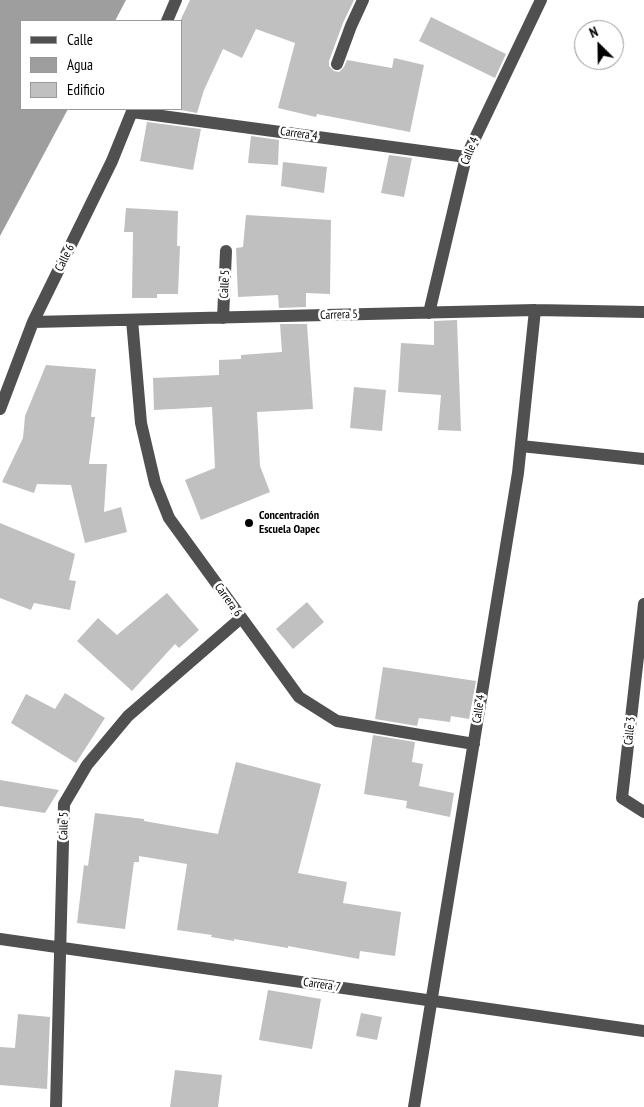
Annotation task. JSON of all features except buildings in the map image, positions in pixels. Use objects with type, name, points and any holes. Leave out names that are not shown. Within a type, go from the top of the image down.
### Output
[{"type":"street","points":[[167,20],[176,0]]},
{"type":"street","points":[[337,64],[350,26],[363,0]]},
{"type":"street","name":"Calle 4","points":[[429,313],[466,157],[541,0]]},
{"type":"street","name":"Carrera 4","points":[[132,110],[466,157]]},
{"type":"street","name":"Calle 6","points":[[0,409],[34,322],[112,161],[132,110]]},
{"type":"street","name":"Calle 5","points":[[223,318],[226,251]]},
{"type":"street","name":"Calle 4","points":[[414,1107],[518,473],[535,310]]},
{"type":"street","name":"Carrera 5","points":[[34,322],[535,310],[644,312]]},
{"type":"street","name":"Carrera 6","points":[[132,320],[141,423],[155,483],[169,518],[299,697],[337,722],[474,744]]},
{"type":"street","points":[[521,446],[644,460]]},
{"type":"street","name":"Calle 3","points":[[644,604],[622,798],[644,812]]},
{"type":"street","name":"Calle 5","points":[[56,1107],[64,804],[87,765],[128,716],[241,618]]},
{"type":"street","name":"Carrera 7","points":[[0,939],[644,1031]]},
{"type":"water","points":[[0,0],[126,0],[116,20],[20,20],[20,110],[67,110],[0,236]]},
{"type":"place","name":"Concentración Escuela Oapec","points":[[249,523]]}]
